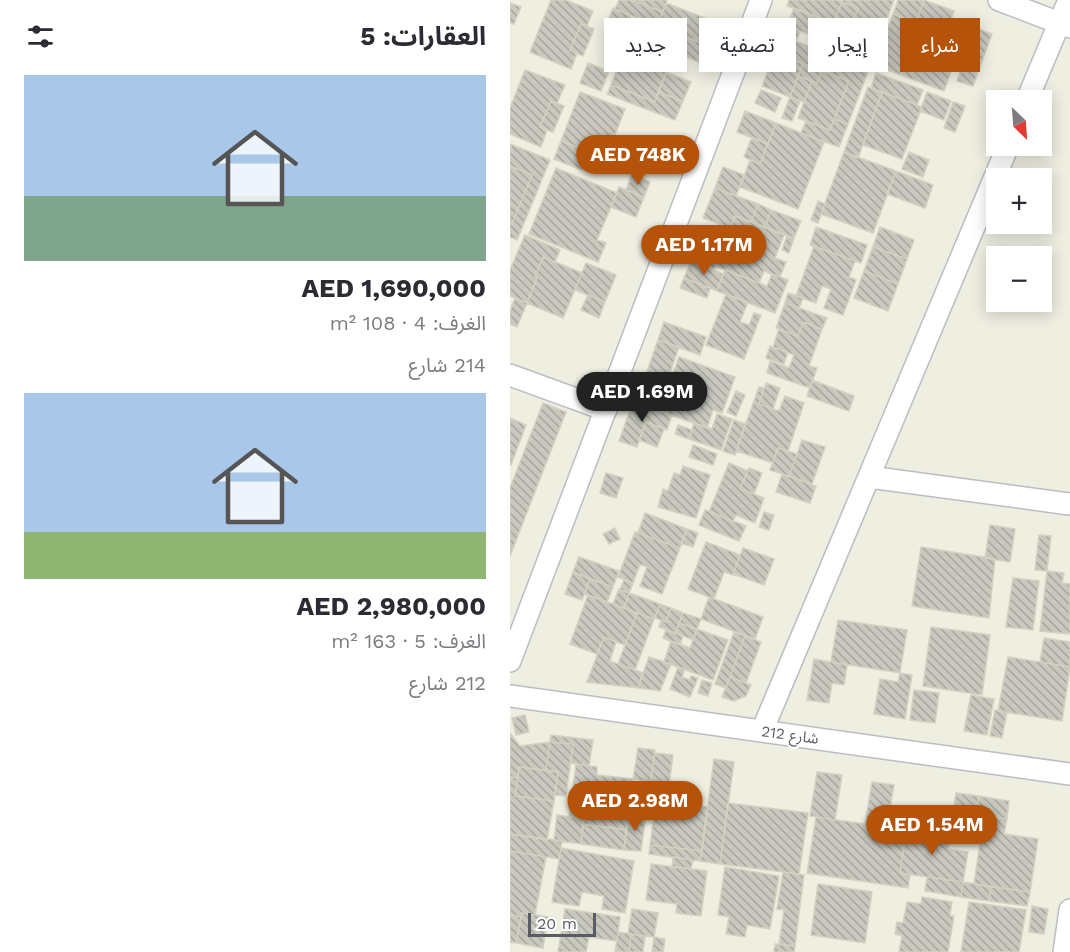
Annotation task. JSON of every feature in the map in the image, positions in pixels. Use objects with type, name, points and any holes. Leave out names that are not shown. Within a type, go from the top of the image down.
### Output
[{"type":"street","points":[[510,662],[761,0]]},
{"type":"street","points":[[999,0],[1065,25]]},
{"type":"street","points":[[1032,90],[1065,25],[1069,0]]},
{"type":"street","points":[[762,731],[1004,156]]},
{"type":"street","points":[[510,375],[606,410]]},
{"type":"street","points":[[869,477],[1070,504]]},
{"type":"street","name":"212 شارع","points":[[510,696],[1070,774]]},
{"type":"street","points":[[1064,952],[1070,910]]},
{"type":"building","points":[[551,0],[566,0],[593,11],[587,26],[581,24],[570,50],[577,53],[571,69],[530,52]]},
{"type":"building","points":[[619,0],[631,0],[663,12],[660,18],[637,18],[615,9]]},
{"type":"building","points":[[631,0],[667,0],[663,12]]},
{"type":"building","points":[[789,0],[838,0],[842,2],[835,18],[819,18],[787,6]]},
{"type":"building","points":[[842,0],[894,0],[887,18],[854,18],[858,8]]},
{"type":"building","points":[[898,0],[924,0],[917,18],[904,18],[893,14]]},
{"type":"building","points":[[924,0],[954,11],[951,18],[917,18]]},
{"type":"building","points":[[842,2],[858,8],[854,18],[835,18]]},
{"type":"building","points":[[510,3],[521,7],[514,24],[510,23]]},
{"type":"building","points":[[666,3],[705,18],[699,18],[699,42],[687,38],[687,18],[660,18]]},
{"type":"building","points":[[613,8],[631,16],[630,18],[609,18]]},
{"type":"building","points":[[794,8],[820,18],[808,18],[808,34],[796,29],[796,18],[790,18]]},
{"type":"building","points":[[893,14],[904,18],[900,18],[900,72],[951,72],[944,91],[888,70],[888,27]]},
{"type":"building","points":[[581,24],[594,29],[583,56],[570,50]]},
{"type":"building","points":[[796,29],[800,31],[796,41]]},
{"type":"building","points":[[980,30],[992,34],[980,67]]},
{"type":"building","points":[[687,37],[699,42],[699,62],[687,57]]},
{"type":"building","points":[[796,41],[808,46],[808,66],[796,61]]},
{"type":"building","points":[[796,61],[803,64],[790,97],[762,86],[768,72],[796,72]]},
{"type":"building","points":[[588,63],[604,69],[604,72],[609,72],[601,91],[580,83]]},
{"type":"building","points":[[803,64],[808,66],[808,72],[822,72],[817,83],[798,76]]},
{"type":"building","points":[[525,70],[565,85],[557,103],[551,101],[540,127],[547,130],[541,147],[510,134],[510,108]]},
{"type":"building","points":[[616,72],[667,72],[655,102],[611,85]]},
{"type":"building","points":[[666,72],[691,82],[683,101],[658,92]]},
{"type":"building","points":[[822,72],[849,81],[830,130],[798,118],[812,81],[817,83]]},
{"type":"building","points":[[825,72],[868,72],[848,124],[834,119],[849,81]]},
{"type":"building","points":[[960,72],[978,72],[973,86],[957,81]]},
{"type":"building","points":[[876,73],[923,90],[917,105],[871,88]]},
{"type":"building","points":[[798,76],[812,81],[804,102],[790,97]]},
{"type":"building","points":[[611,85],[655,102],[658,92],[683,101],[675,120],[607,94]]},
{"type":"building","points":[[868,87],[882,92],[858,158],[844,152]]},
{"type":"building","points":[[761,90],[781,98],[775,112],[755,103]]},
{"type":"building","points":[[580,92],[625,109],[612,143],[606,141],[600,156],[561,141]]},
{"type":"building","points":[[882,92],[922,107],[902,159],[863,145]]},
{"type":"building","points":[[927,92],[951,101],[944,120],[920,111]]},
{"type":"building","points":[[790,97],[800,101],[792,121],[782,118]]},
{"type":"building","points":[[551,101],[564,106],[553,132],[540,127]]},
{"type":"building","points":[[953,102],[965,106],[955,132],[944,128]]},
{"type":"building","points":[[745,111],[776,123],[768,144],[737,132]]},
{"type":"building","points":[[834,119],[848,124],[839,147],[801,133],[806,121],[830,130]]},
{"type":"building","points":[[776,123],[824,142],[798,209],[740,187],[750,160],[760,164]]},
{"type":"building","points":[[752,137],[768,144],[760,164],[744,157]]},
{"type":"building","points":[[561,141],[589,151],[582,170],[554,159]]},
{"type":"building","points":[[630,141],[663,154],[658,167],[625,154]]},
{"type":"building","points":[[510,144],[550,160],[517,240],[510,237],[510,223],[512,224],[532,175],[510,166]]},
{"type":"building","points":[[844,152],[896,171],[873,233],[821,214]]},
{"type":"building","points":[[909,152],[929,160],[923,177],[902,169]]},
{"type":"building","points":[[510,166],[532,175],[512,224],[510,223]]},
{"type":"building","points":[[723,167],[744,175],[736,196],[715,188]]},
{"type":"building","points":[[556,168],[617,193],[597,240],[606,243],[598,262],[529,234]]},
{"type":"building","points":[[896,171],[933,185],[925,208],[887,194]]},
{"type":"building","points":[[632,174],[650,182],[644,197],[626,190]]},
{"type":"building","points":[[619,187],[644,197],[636,217],[611,207]]},
{"type":"building","points":[[715,188],[758,204],[751,222],[735,216],[730,228],[703,218]]},
{"type":"building","points":[[818,201],[825,204],[818,223],[811,220]]},
{"type":"building","points":[[758,204],[771,210],[765,227],[751,222]]},
{"type":"building","points":[[771,210],[801,221],[794,238],[765,227]]},
{"type":"building","points":[[735,216],[784,235],[775,258],[786,262],[780,277],[764,271],[759,283],[715,266]]},
{"type":"building","points":[[816,227],[867,245],[861,263],[810,245]]},
{"type":"building","points":[[880,227],[914,240],[907,259],[873,247]]},
{"type":"building","points":[[525,235],[560,250],[555,262],[543,257],[527,303],[510,296],[510,270]]},
{"type":"building","points":[[787,236],[794,238],[789,253],[782,250]]},
{"type":"building","points":[[706,241],[722,248],[714,270],[697,264]]},
{"type":"building","points":[[814,246],[855,261],[849,277],[856,280],[843,315],[824,308],[831,289],[822,286],[816,303],[796,296]]},
{"type":"building","points":[[873,247],[907,259],[898,284],[864,271]]},
{"type":"building","points":[[543,257],[582,273],[563,318],[527,303]]},
{"type":"building","points":[[691,261],[723,274],[717,291],[684,278]]},
{"type":"building","points":[[586,263],[616,275],[605,302],[575,290]]},
{"type":"building","points":[[725,270],[767,286],[772,274],[788,280],[775,313],[717,291]]},
{"type":"building","points":[[864,271],[898,284],[888,311],[854,298]]},
{"type":"building","points":[[684,278],[710,288],[707,298],[680,288]]},
{"type":"building","points":[[788,293],[803,298],[799,308],[785,303]]},
{"type":"building","points":[[726,294],[748,302],[740,322],[749,325],[754,313],[761,315],[744,359],[706,345]]},
{"type":"building","points":[[588,295],[605,302],[599,318],[581,310]]},
{"type":"building","points":[[515,298],[527,303],[517,327],[510,324],[510,311]]},
{"type":"building","points":[[785,303],[827,318],[822,329],[803,322],[798,336],[776,328]]},
{"type":"building","points":[[664,322],[706,337],[700,355],[658,340]]},
{"type":"building","points":[[803,322],[822,329],[809,366],[817,368],[810,388],[767,373],[770,361],[789,368],[794,355],[773,347],[779,329],[798,336]]},
{"type":"building","points":[[658,340],[679,347],[664,390],[643,383]]},
{"type":"building","points":[[770,346],[788,352],[784,364],[766,358]]},
{"type":"building","points":[[679,357],[735,377],[722,413],[713,410],[707,428],[660,411]]},
{"type":"building","points":[[812,380],[854,396],[849,411],[807,396]]},
{"type":"building","points":[[766,383],[780,388],[773,409],[759,404]]},
{"type":"building","points":[[648,385],[664,390],[657,410],[641,405]]},
{"type":"building","points":[[759,387],[764,388],[759,404],[779,411],[785,396],[804,403],[788,451],[778,448],[773,463],[736,451]]},
{"type":"building","points":[[736,391],[745,395],[736,416],[727,412]]},
{"type":"building","points":[[633,402],[672,415],[667,430],[646,422],[637,447],[619,441]]},
{"type":"building","points":[[543,403],[566,412],[510,556],[510,488]]},
{"type":"building","points":[[717,414],[732,419],[721,450],[689,439],[694,423],[712,429]]},
{"type":"building","points":[[510,418],[526,425],[511,465],[510,465]]},
{"type":"building","points":[[734,420],[746,424],[735,455],[723,451]]},
{"type":"building","points":[[646,422],[664,429],[657,447],[639,440]]},
{"type":"building","points":[[678,425],[692,430],[689,439],[675,434]]},
{"type":"building","points":[[802,440],[825,447],[812,484],[789,476]]},
{"type":"building","points":[[693,445],[717,454],[713,465],[689,457]]},
{"type":"building","points":[[778,448],[797,454],[789,476],[770,470]]},
{"type":"building","points":[[729,463],[748,471],[740,489],[764,498],[755,523],[736,515],[733,521],[709,512]]},
{"type":"building","points":[[683,466],[710,475],[696,518],[658,507],[663,489],[668,491],[674,473],[680,475]]},
{"type":"building","points":[[749,468],[762,473],[754,494],[740,489]]},
{"type":"building","points":[[606,473],[623,478],[616,498],[600,493]]},
{"type":"building","points":[[782,474],[816,486],[810,503],[776,492]]},
{"type":"building","points":[[705,510],[746,526],[739,541],[699,525]]},
{"type":"building","points":[[764,512],[774,515],[769,530],[759,527]]},
{"type":"building","points":[[645,513],[687,529],[680,548],[638,533]]},
{"type":"building","points":[[990,525],[1015,529],[1010,562],[985,558]]},
{"type":"building","points":[[615,528],[620,539],[609,544],[603,534]]},
{"type":"building","points":[[687,529],[698,533],[693,547],[681,543]]},
{"type":"building","points":[[635,532],[680,548],[662,594],[640,586],[647,567],[640,564],[633,583],[618,577]]},
{"type":"building","points":[[1039,535],[1051,536],[1047,571],[1035,570]]},
{"type":"building","points":[[706,542],[740,555],[733,575],[724,572],[714,599],[688,589]]},
{"type":"building","points":[[921,547],[995,559],[989,618],[912,606]]},
{"type":"building","points":[[743,548],[774,559],[764,585],[733,574]]},
{"type":"building","points":[[579,557],[619,571],[613,587],[573,572]]},
{"type":"building","points":[[1047,571],[1064,573],[1062,583],[1070,584],[1070,634],[1040,631]]},
{"type":"building","points":[[573,572],[590,579],[582,600],[565,594]]},
{"type":"building","points":[[1013,578],[1039,581],[1033,630],[1006,627]]},
{"type":"building","points":[[590,579],[613,587],[607,602],[584,594]]},
{"type":"building","points":[[624,580],[633,583],[629,593],[620,590]]},
{"type":"building","points":[[619,589],[629,593],[624,608],[613,604]]},
{"type":"building","points":[[629,593],[660,604],[654,619],[624,608]]},
{"type":"building","points":[[588,595],[637,613],[625,645],[604,637],[597,654],[570,644]]},
{"type":"building","points":[[709,597],[763,617],[755,639],[701,619]]},
{"type":"building","points":[[660,604],[671,608],[666,622],[655,618]]},
{"type":"building","points":[[671,608],[683,613],[676,633],[659,627],[661,620],[666,622]]},
{"type":"building","points":[[637,613],[654,619],[635,670],[618,664]]},
{"type":"building","points":[[683,613],[701,619],[697,629],[679,623]]},
{"type":"building","points":[[838,620],[907,630],[900,673],[831,662]]},
{"type":"building","points":[[679,623],[697,629],[693,640],[676,633]]},
{"type":"building","points":[[931,627],[990,635],[982,695],[923,686]]},
{"type":"building","points":[[697,629],[728,640],[713,680],[664,662],[671,641],[690,648]]},
{"type":"building","points":[[666,630],[683,636],[680,645],[663,638]]},
{"type":"building","points":[[734,632],[745,636],[726,688],[715,684]]},
{"type":"building","points":[[745,636],[761,642],[746,683],[730,677]]},
{"type":"building","points":[[604,637],[616,642],[610,661],[643,673],[638,688],[587,682]]},
{"type":"building","points":[[1044,638],[1070,642],[1070,667],[1040,662]]},
{"type":"building","points":[[649,657],[671,664],[660,691],[638,688]]},
{"type":"building","points":[[1008,657],[1070,667],[1062,721],[998,711]]},
{"type":"building","points":[[814,659],[847,665],[844,685],[832,683],[829,703],[807,700]]},
{"type":"building","points":[[678,667],[685,669],[682,677],[690,680],[691,676],[698,678],[690,697],[670,689]]},
{"type":"building","points":[[900,673],[912,675],[905,719],[874,714],[880,679],[898,682]]},
{"type":"building","points":[[730,677],[751,685],[746,696],[734,701],[722,697]]},
{"type":"building","points":[[702,680],[712,683],[708,696],[698,693]]},
{"type":"building","points":[[914,690],[939,693],[935,723],[910,720]]},
{"type":"building","points":[[971,695],[994,699],[987,735],[964,731]]},
{"type":"building","points":[[995,710],[1007,712],[1002,738],[990,736]]},
{"type":"building","points":[[525,715],[529,732],[516,735],[512,718]]},
{"type":"building","points":[[510,733],[520,746],[550,742],[546,770],[519,767],[518,778],[510,777]]},
{"type":"building","points":[[551,735],[593,740],[589,766],[570,763],[573,744],[550,742]]},
{"type":"building","points":[[550,742],[573,744],[566,796],[555,795],[558,772],[546,770]]},
{"type":"building","points":[[638,748],[655,750],[651,782],[633,779]]},
{"type":"building","points":[[655,753],[673,755],[667,801],[648,799]]},
{"type":"building","points":[[714,759],[734,762],[720,864],[700,861]]},
{"type":"building","points":[[576,764],[597,767],[597,775],[633,779],[626,830],[583,824],[584,819],[569,817]]},
{"type":"building","points":[[519,767],[558,772],[554,801],[515,796]]},
{"type":"building","points":[[817,772],[842,775],[835,820],[810,816]]},
{"type":"building","points":[[510,777],[518,778],[515,796],[554,801],[547,840],[510,834]]},
{"type":"building","points":[[872,782],[894,785],[890,808],[909,811],[900,873],[910,875],[908,888],[807,873],[816,817],[865,824]]},
{"type":"building","points":[[956,793],[979,796],[972,835],[950,832]]},
{"type":"building","points":[[979,796],[1009,801],[1007,819],[976,814]]},
{"type":"building","points":[[656,800],[708,807],[702,851],[650,845]]},
{"type":"building","points":[[728,803],[808,813],[799,874],[720,864]]},
{"type":"building","points":[[629,812],[646,814],[641,851],[624,850]]},
{"type":"building","points":[[557,815],[584,819],[581,844],[554,840]]},
{"type":"building","points":[[984,815],[1007,819],[1004,834],[1038,839],[1030,892],[974,884]]},
{"type":"building","points":[[583,824],[626,830],[624,850],[581,844]]},
{"type":"building","points":[[907,826],[950,832],[948,849],[968,852],[963,882],[900,873]]},
{"type":"building","points":[[510,834],[562,841],[559,859],[510,851]]},
{"type":"building","points":[[650,845],[702,851],[700,861],[649,854]]},
{"type":"building","points":[[561,848],[634,861],[625,913],[602,909],[604,896],[582,892],[579,906],[552,902]]},
{"type":"building","points":[[510,851],[546,857],[535,915],[522,913],[521,917],[510,915]]},
{"type":"building","points":[[673,857],[693,860],[691,869],[672,867]]},
{"type":"building","points":[[651,864],[707,871],[701,916],[676,913],[677,904],[646,900]]},
{"type":"building","points":[[725,867],[779,876],[770,929],[747,925],[745,937],[726,934],[729,917],[718,915]]},
{"type":"building","points":[[783,872],[804,875],[795,946],[779,944],[784,910],[777,909]]},
{"type":"building","points":[[927,877],[963,882],[961,897],[925,891]]},
{"type":"building","points":[[963,882],[991,887],[989,901],[961,897]]},
{"type":"building","points":[[818,884],[872,892],[865,943],[811,935]]},
{"type":"building","points":[[991,887],[1030,892],[1027,906],[989,901]]},
{"type":"building","points":[[922,897],[952,902],[950,916],[954,916],[948,952],[899,952],[902,936],[895,934],[897,922],[903,923],[907,902],[921,904]]},
{"type":"building","points":[[969,902],[1026,910],[1019,952],[961,952]]},
{"type":"building","points":[[1032,906],[1048,909],[1044,934],[1029,932]]},
{"type":"building","points":[[565,909],[620,917],[617,941],[589,937],[586,952],[558,952]]},
{"type":"building","points":[[632,909],[658,913],[654,937],[628,934]]},
{"type":"building","points":[[522,913],[548,917],[543,948],[516,943]]},
{"type":"building","points":[[510,915],[521,917],[516,943],[510,942]]},
{"type":"building","points":[[618,932],[631,934],[629,952],[615,952]]},
{"type":"building","points":[[631,934],[645,936],[643,952],[629,952]]},
{"type":"building","points":[[654,937],[665,939],[663,952],[652,952]]},
{"type":"building","points":[[775,944],[795,946],[794,952],[774,952]]}]
